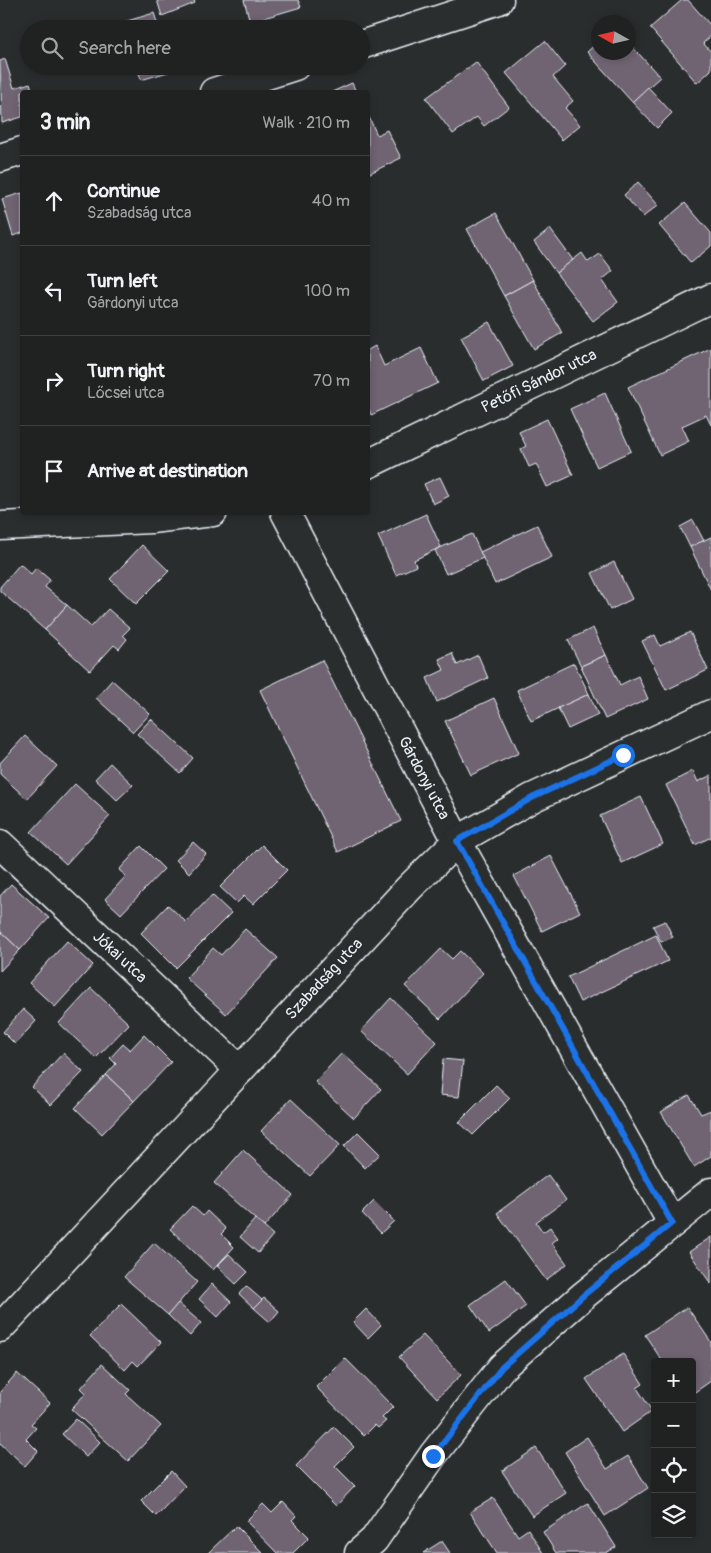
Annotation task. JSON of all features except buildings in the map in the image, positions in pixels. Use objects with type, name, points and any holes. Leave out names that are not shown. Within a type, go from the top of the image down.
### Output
[{"type":"street","points":[[370,42],[499,0]]},
{"type":"street","points":[[220,90],[267,75]]},
{"type":"street","points":[[0,158],[20,152]]},
{"type":"street","name":"Petőfi Sándor utca","points":[[370,463],[711,298]]},
{"type":"street","points":[[0,526],[151,519],[186,515]]},
{"type":"street","name":"Gárdonyi utca","points":[[287,515],[457,841],[672,1223]]},
{"type":"street","name":"Szabadság utca","points":[[0,1328],[409,888],[457,841],[532,798],[711,714]]},
{"type":"street","name":"Jókai utca","points":[[0,844],[240,1070]]},
{"type":"street","points":[[368,1549],[433,1456],[502,1367],[584,1295],[711,1192]]},
{"type":"route","points":[[433,1456],[502,1367],[584,1295],[672,1223],[457,841],[532,798],[623,755]]}]
